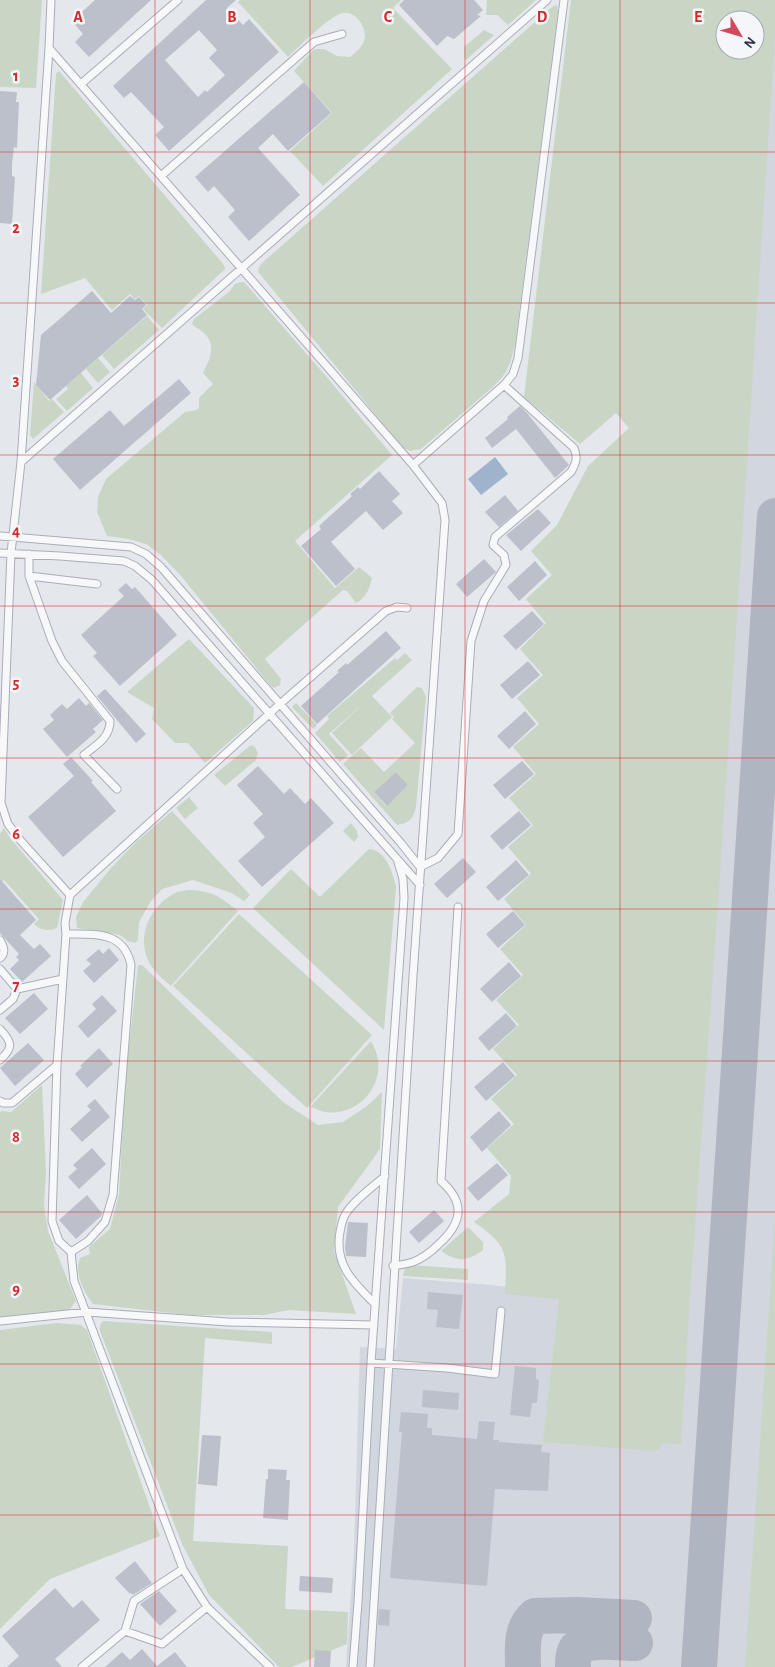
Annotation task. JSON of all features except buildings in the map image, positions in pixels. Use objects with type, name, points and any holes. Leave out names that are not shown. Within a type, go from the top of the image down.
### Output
[{"type":"lane","points":[[51,0],[50,48],[21,462],[11,554],[1,804],[8,824],[70,895]]},
{"type":"lane","points":[[81,84],[178,0]]},
{"type":"lane","points":[[21,462],[547,0]]},
{"type":"lane","points":[[413,465],[504,385],[512,374],[518,358],[564,0]]},
{"type":"lane","points":[[161,176],[314,42],[342,34]]},
{"type":"lane","points":[[50,48],[413,465],[442,503],[445,520],[420,867],[370,1667]]},
{"type":"lane","points":[[420,867],[438,858],[458,834],[471,641],[484,601],[506,565],[504,555],[493,545],[495,537],[571,472],[576,464],[577,457],[574,448],[504,385]]},
{"type":"lane","points":[[0,536],[131,547],[146,554],[161,567],[420,867]]},
{"type":"lane","points":[[0,553],[124,561],[135,566],[152,580],[420,885]]},
{"type":"lane","points":[[29,554],[28,576],[52,641],[62,661],[110,721],[107,736],[84,755],[118,789]]},
{"type":"lane","points":[[28,576],[97,584]]},
{"type":"lane","points":[[270,1667],[207,1606],[183,1568],[74,1280],[71,1252],[59,1241],[52,1220],[57,1065],[66,934],[65,923],[70,895],[280,704],[386,611],[397,607],[407,608]]},
{"type":"lane","points":[[390,852],[400,842]]},
{"type":"lane","points":[[353,1667],[371,1363],[404,898],[403,879],[398,862]]},
{"type":"lane","points":[[394,1266],[413,1262],[426,1256],[445,1239],[454,1228],[458,1217],[459,1205],[452,1191],[441,1181],[458,907]]},
{"type":"lane","points":[[66,934],[94,934],[116,940],[129,954],[131,965],[113,1195],[105,1222],[88,1241],[71,1252]]},
{"type":"lane","points":[[0,940],[4,948],[3,956],[0,958]]},
{"type":"lane","points":[[0,969],[17,989]]},
{"type":"lane","points":[[17,989],[63,979]]},
{"type":"lane","points":[[0,1010],[13,998],[17,989]]},
{"type":"lane","points":[[0,1029],[9,1039],[10,1046],[0,1060]]},
{"type":"lane","points":[[0,1101],[12,1103],[57,1065]]},
{"type":"lane","points":[[375,1304],[356,1285],[342,1265],[339,1239],[344,1216],[359,1198],[385,1176]]},
{"type":"lane","points":[[371,1363],[448,1368],[495,1374],[500,1311]]},
{"type":"lane","points":[[0,1321],[87,1312],[228,1322],[374,1325]]},
{"type":"lane","points":[[82,1667],[125,1631],[134,1601],[183,1568]]},
{"type":"lane","points":[[125,1631],[162,1644],[207,1606]]},
{"type":"shaded area","points":[[701,0],[775,0],[775,1667],[346,1667],[354,1551],[360,1347],[396,1349],[403,1278],[607,1297]]},
{"type":"green space","points":[[0,0],[42,0],[36,88],[0,87]]},
{"type":"green space","points":[[240,0],[401,0],[393,8],[452,69],[323,186],[290,151],[332,113],[294,71],[314,49],[324,49],[337,56],[350,57],[364,42],[365,32],[363,27],[352,14],[343,13],[337,15],[288,57],[238,2]]},
{"type":"green space","points":[[487,0],[536,0],[508,25],[497,15],[486,15]]},
{"type":"green space","points":[[571,0],[775,0],[775,36],[681,1444],[662,1443],[659,1449],[653,1451],[543,1442],[559,1299],[505,1294],[506,1269],[500,1245],[474,1222],[509,1194],[511,1176],[487,1148],[514,1124],[491,1099],[517,1075],[493,1049],[519,1025],[496,1000],[523,975],[500,949],[526,925],[504,899],[531,874],[508,847],[533,825],[509,798],[536,774],[513,747],[539,724],[517,698],[543,675],[520,649],[546,623],[526,599],[552,575],[531,551],[557,525],[588,466],[629,428],[616,413],[580,444],[524,397]]},
{"type":"green space","points":[[557,5],[558,12],[515,345],[510,362],[503,376],[495,385],[421,449],[410,451],[403,448],[259,273],[258,269],[261,264],[552,7]]},
{"type":"green space","points":[[484,30],[494,35],[466,60],[464,58],[464,47]]},
{"type":"green space","points":[[59,71],[224,265],[225,269],[162,328],[143,309],[147,305],[139,296],[135,299],[130,294],[112,310],[85,278],[41,294],[56,74]]},
{"type":"green space","points":[[244,282],[392,455],[295,541],[335,588],[359,567],[372,578],[367,592],[360,601],[356,603],[347,591],[343,590],[265,659],[281,679],[280,685],[274,688],[181,576],[161,555],[146,544],[107,536],[97,512],[98,497],[106,479],[185,412],[199,408],[199,398],[213,384],[203,373],[211,354],[211,343],[205,334],[192,324],[194,319],[229,292],[235,284]]},
{"type":"green space","points":[[147,316],[159,330],[114,369],[102,355]]},
{"type":"green space","points":[[98,358],[110,372],[98,383],[86,369]]},
{"type":"green space","points":[[81,373],[93,388],[67,411],[56,399],[68,389],[66,386]]},
{"type":"green space","points":[[34,382],[49,401],[52,399],[64,412],[33,439],[30,435]]},
{"type":"green space","points":[[189,639],[254,708],[253,721],[205,763],[188,743],[175,743],[152,719],[154,708],[127,692]]},
{"type":"green space","points":[[405,653],[412,660],[372,696],[392,717],[352,755],[332,733],[364,703],[329,734],[348,755],[340,762],[315,733],[329,719],[327,716],[395,658],[397,660]]},
{"type":"green space","points":[[417,687],[422,688],[426,697],[416,807],[414,815],[410,820],[397,825],[343,764],[361,748],[384,772],[415,743],[392,719],[394,717],[390,713]],"holes":[[[396,772],[408,785],[386,806],[374,792]]]},
{"type":"green space","points":[[296,703],[317,725],[313,729],[292,707]]},
{"type":"green space","points":[[251,745],[255,747],[258,753],[256,760],[225,786],[214,775]]},
{"type":"green space","points":[[189,797],[198,808],[185,819],[176,808]]},
{"type":"green space","points":[[172,811],[250,895],[244,901],[232,893],[193,880],[162,889],[151,901],[139,922],[138,940],[135,943],[128,941],[120,935],[77,928],[76,917],[83,902],[135,843]]},
{"type":"green space","points":[[351,823],[357,831],[358,837],[354,842],[343,831]]},
{"type":"green space","points":[[4,828],[10,838],[63,900],[57,928],[45,930],[39,928],[34,924],[39,919],[4,880],[0,883],[0,834]]},
{"type":"green space","points":[[369,849],[380,853],[388,863],[396,887],[384,1030],[253,908],[291,869],[320,897]]},
{"type":"green space","points":[[188,890],[215,895],[238,911],[171,986],[152,967],[144,947],[144,938],[150,918],[162,902],[174,894]]},
{"type":"green space","points":[[239,914],[372,1035],[307,1108],[173,986]]},
{"type":"green space","points":[[138,965],[142,965],[283,1102],[318,1125],[343,1122],[367,1106],[382,1092],[380,1149],[338,1207],[334,1251],[356,1314],[289,1310],[264,1315],[189,1315],[93,1304],[89,1299],[80,1282],[78,1264],[80,1258],[90,1254],[89,1247],[110,1229],[119,1194],[125,1083]]},
{"type":"green space","points":[[371,1041],[377,1053],[378,1067],[377,1078],[366,1097],[358,1105],[348,1110],[337,1112],[325,1112],[310,1107]]},
{"type":"green space","points":[[42,1085],[46,1171],[44,1205],[48,1231],[76,1301],[70,1309],[45,1314],[0,1317],[0,1112],[11,1112]]},
{"type":"green space","points":[[775,1219],[775,1667],[745,1667]]},
{"type":"green space","points":[[468,1227],[483,1242],[483,1250],[472,1257],[462,1259],[457,1259],[441,1251]]},
{"type":"green space","points":[[408,1265],[468,1269],[468,1280],[403,1276]]},
{"type":"green space","points":[[103,1321],[272,1332],[272,1344],[205,1338],[193,1541],[288,1546],[285,1609],[348,1612],[347,1644],[292,1667],[279,1667],[209,1595],[182,1544],[100,1331],[100,1325]]},
{"type":"green space","points":[[57,1323],[81,1325],[87,1330],[160,1536],[50,1579],[0,1629],[0,1330]]},
{"type":"water","points":[[495,457],[508,474],[481,495],[468,479]]},
{"type":"taxiway","points":[[699,1667],[775,516]]},
{"type":"taxiway","points":[[523,1667],[525,1633],[530,1621],[535,1616],[577,1615],[634,1618]]},
{"type":"taxiway","points":[[573,1667],[575,1652],[582,1645],[596,1642],[635,1643]]}]
